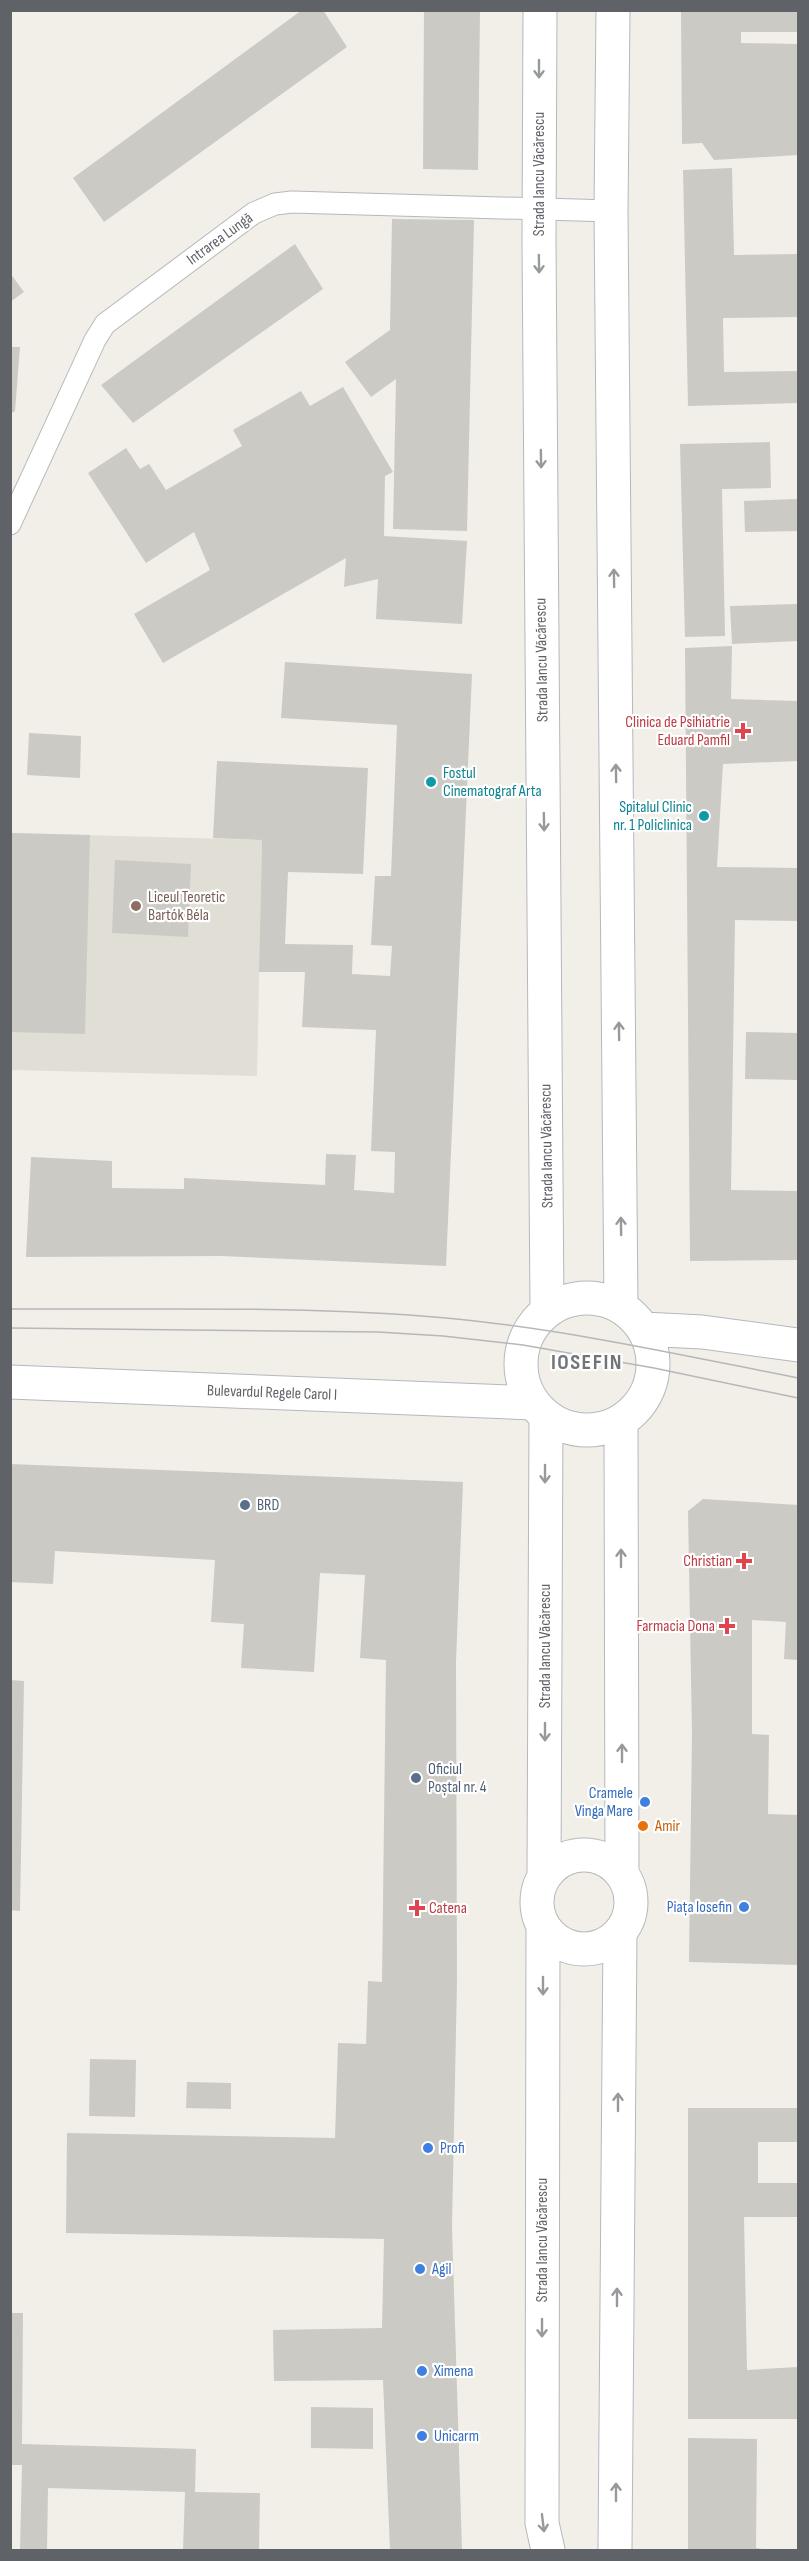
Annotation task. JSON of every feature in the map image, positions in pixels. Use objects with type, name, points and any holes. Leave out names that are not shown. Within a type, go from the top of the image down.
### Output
[{"type":"street","name":"Strada Iancu Văcărescu","points":[[540,10],[539,209],[547,1310]]},
{"type":"street","points":[[612,10],[611,211],[632,1318],[651,1347],[654,1368],[651,1384],[644,1399],[621,1421],[603,1429],[582,1430],[562,1426],[539,1409],[522,1375],[523,1345],[531,1327],[547,1310],[565,1301],[584,1298],[603,1300],[632,1318],[702,1332],[798,1345]]},
{"type":"street","name":"Bulevardul Regele Carol I","points":[[10,1382],[539,1409]]},
{"type":"street","name":"Strada Iancu Văcărescu","points":[[539,1409],[544,1876]]},
{"type":"street","points":[[621,1421],[622,1874]]},
{"type":"street","points":[[592,1855],[609,1862],[622,1874],[629,1888],[631,1904],[628,1920],[620,1933],[606,1944],[589,1950],[572,1948],[556,1941],[543,1928],[536,1902],[544,1876],[557,1863],[574,1856],[592,1855]]},
{"type":"street","name":"Strada Iancu Văcărescu","points":[[543,1928],[542,2523],[548,2550]]},
{"type":"street","points":[[615,2550],[620,1933]]},
{"type":"lane","name":"Intrarea Lungă","points":[[10,524],[95,340],[105,324],[254,213],[275,204],[292,202],[611,211]]},
{"type":"shaded area","name":"Liceul Teoretic Bartók Béla","points":[[11,833],[262,840],[257,1076],[11,1070]]},
{"type":"building","points":[[302,10],[323,10],[347,47],[104,222],[73,178]]},
{"type":"building","points":[[424,10],[480,10],[478,170],[423,169]]},
{"type":"building","points":[[681,10],[798,10],[798,32],[741,32],[741,43],[798,44],[798,155],[714,160],[702,143],[682,144]]},
{"type":"building","points":[[732,168],[734,255],[798,254],[798,317],[723,318],[724,372],[798,371],[798,403],[688,406],[683,170]]},
{"type":"building","points":[[392,219],[474,220],[467,531],[393,529],[396,379],[371,397],[345,362],[390,330]]},
{"type":"building","points":[[295,244],[323,289],[133,423],[101,385]]},
{"type":"building","points":[[10,273],[24,292],[10,302]]},
{"type":"building","points":[[10,347],[20,347],[15,411],[10,414]]},
{"type":"building","points":[[343,387],[393,472],[385,476],[384,536],[467,541],[462,624],[376,619],[378,579],[344,587],[346,558],[163,663],[134,614],[210,570],[194,532],[146,563],[88,473],[126,448],[140,469],[149,464],[166,490],[242,446],[233,430],[301,391],[310,406]]},
{"type":"building","points":[[770,442],[771,488],[722,489],[725,636],[685,637],[680,444]]},
{"type":"building","points":[[798,499],[798,531],[745,532],[744,501]]},
{"type":"building","points":[[798,604],[798,641],[732,644],[730,606]]},
{"type":"building","points":[[732,646],[731,699],[798,701],[798,761],[723,764],[717,867],[798,868],[798,921],[735,920],[731,1190],[798,1191],[798,1260],[690,1261],[685,648]]},
{"type":"building","points":[[285,662],[472,674],[446,1266],[221,1256],[26,1257],[31,1157],[112,1161],[112,1188],[184,1189],[184,1178],[325,1185],[326,1154],[356,1155],[354,1190],[394,1193],[395,1152],[371,1151],[376,1030],[302,1027],[305,972],[259,972],[262,840],[213,838],[217,761],[368,768],[363,874],[288,872],[285,944],[353,945],[352,974],[390,976],[392,946],[371,945],[375,876],[391,876],[397,725],[281,718]]},
{"type":"building","points":[[29,733],[81,736],[80,778],[27,775]]},
{"type":"building","points":[[10,833],[90,835],[85,1034],[10,1032]]},
{"type":"building","points":[[115,860],[191,864],[188,937],[112,933]]},
{"type":"building","points":[[746,1032],[798,1033],[798,1080],[745,1079]]},
{"type":"building","points":[[10,1464],[463,1482],[456,1662],[457,1981],[452,2227],[462,2550],[390,2550],[383,2380],[274,2381],[273,2330],[382,2328],[384,2239],[66,2233],[67,2133],[335,2138],[338,2043],[366,2044],[368,1981],[382,1982],[386,1660],[360,1658],[365,1575],[320,1573],[314,1672],[241,1668],[244,1624],[211,1622],[215,1560],[55,1551],[53,1584],[10,1582]]},
{"type":"building","points":[[703,1499],[798,1505],[798,1660],[784,1659],[786,1622],[752,1620],[752,1734],[769,1735],[768,1814],[798,1815],[798,1965],[689,1962],[692,1734],[688,1511]]},
{"type":"building","points":[[10,1680],[24,1681],[20,1911],[10,1910]]},
{"type":"building","points":[[90,2059],[136,2060],[135,2117],[89,2116]]},
{"type":"building","points":[[187,2082],[231,2083],[231,2109],[186,2108]]},
{"type":"building","points":[[688,2108],[798,2108],[798,2142],[758,2142],[758,2183],[798,2183],[798,2217],[744,2217],[747,2370],[798,2367],[798,2419],[688,2419]]},
{"type":"building","points":[[10,2313],[23,2313],[22,2444],[196,2449],[195,2492],[260,2493],[259,2550],[183,2550],[185,2492],[48,2488],[47,2550],[20,2550],[22,2465],[10,2465]]},
{"type":"building","points":[[311,2407],[373,2408],[373,2449],[311,2448]]},
{"type":"building","points":[[688,2438],[757,2439],[756,2548],[768,2550],[688,2550]]},
{"type":"tram line","points":[[10,1309],[338,1311],[446,1318],[579,1336],[798,1378]]},
{"type":"tram line","points":[[10,1328],[378,1332],[443,1336],[523,1345],[654,1368],[798,1398]]},
{"type":"place","name":"Clinica de Psihiatrie Eduard Pamfil","points":[[743,731]]},
{"type":"place","name":"Fostul Cinematograf Arta","points":[[431,782]]},
{"type":"place","name":"Spitalul Clinic nr. 1 Policlinica","points":[[704,816]]},
{"type":"place","name":"Liceul Teoretic Bartók Béla","points":[[136,906]]},
{"type":"place","name":"BRD","points":[[245,1505]]},
{"type":"place","name":"Christian","points":[[744,1561]]},
{"type":"place","name":"Farmacia Dona","points":[[727,1626]]},
{"type":"place","name":"Oficiul Poștal nr. 4","points":[[416,1778]]},
{"type":"place","name":"Cramele Vinga Mare","points":[[645,1802]]},
{"type":"place","name":"Amir","points":[[643,1826]]},
{"type":"place","name":"Piața Iosefin","points":[[744,1907]]},
{"type":"place","name":"Catena","points":[[417,1908]]},
{"type":"place","name":"Profi","points":[[428,2148]]},
{"type":"place","name":"Agil","points":[[420,2269]]},
{"type":"place","name":"Ximena","points":[[422,2371]]},
{"type":"place","name":"Unicarm","points":[[422,2436]]},
{"type":"district","name":"IOSEFIN","points":[[587,1362]]}]
